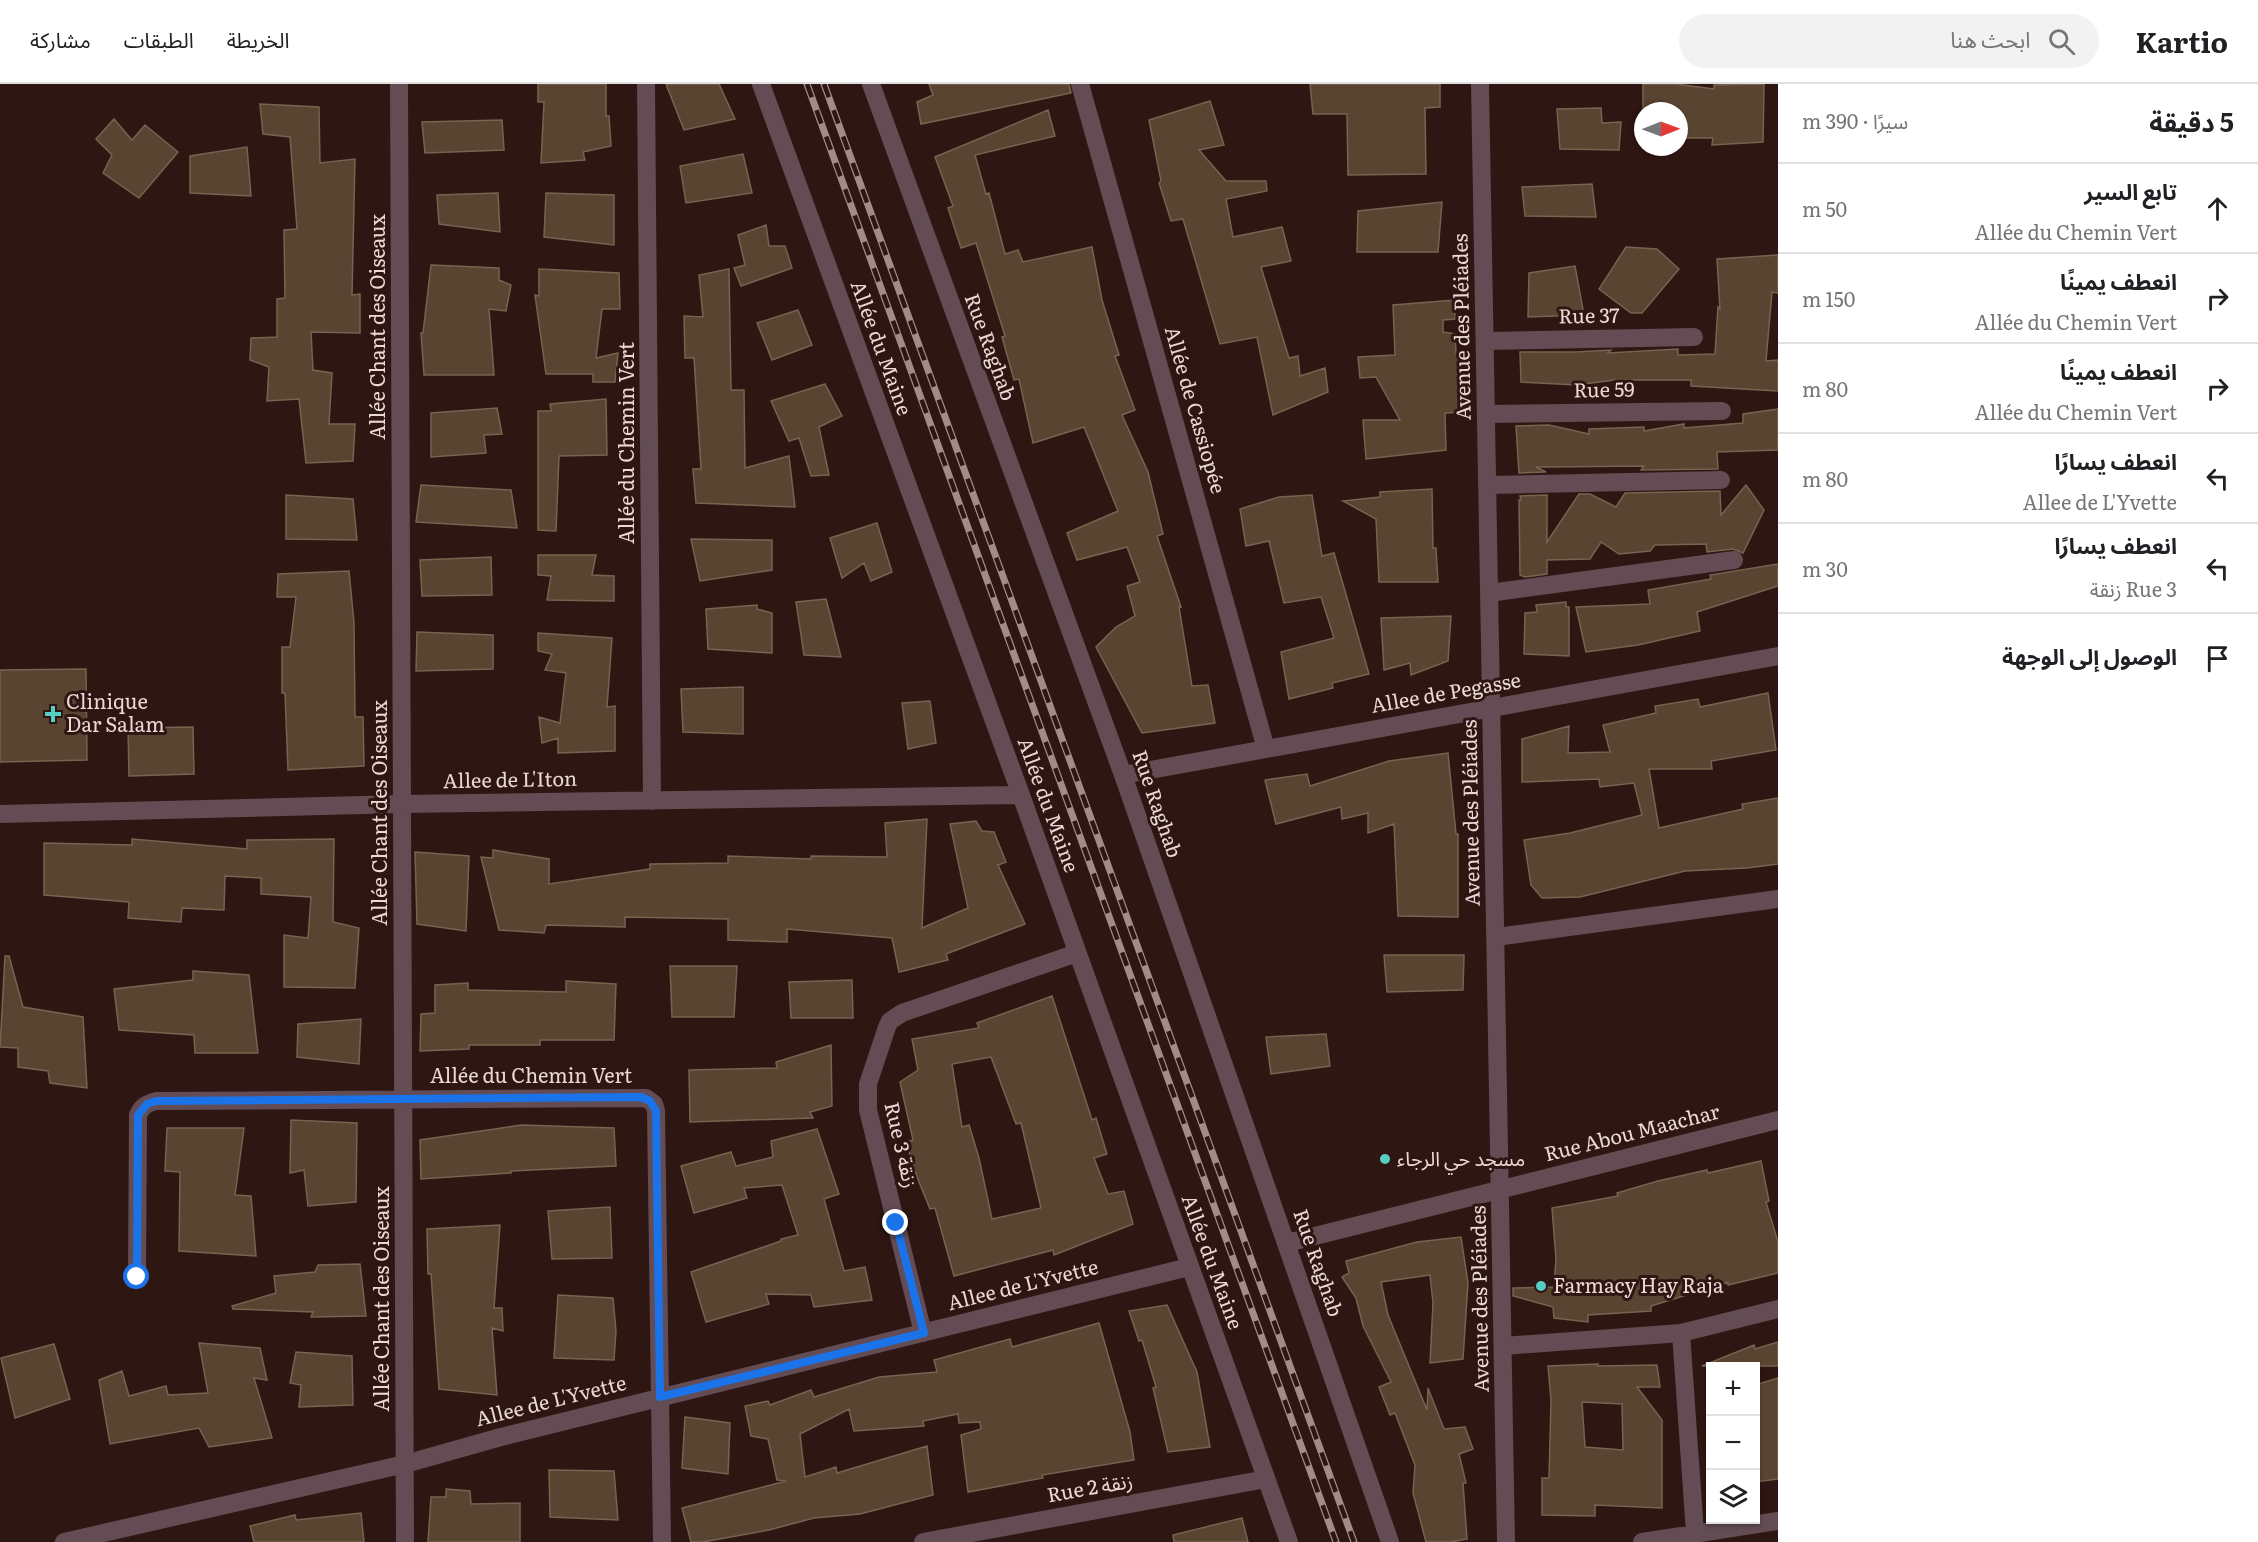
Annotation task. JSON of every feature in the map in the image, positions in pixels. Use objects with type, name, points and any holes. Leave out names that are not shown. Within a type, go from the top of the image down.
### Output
[{"type":"street","name":"Allée Chant des Oiseaux","points":[[399,84],[405,1542]]},
{"type":"street","name":"Allée du Chemin Vert","points":[[646,84],[652,801]]},
{"type":"street","name":"Allée du Maine","points":[[761,84],[1289,1542]]},
{"type":"street","name":"Rue Raghab","points":[[871,84],[1123,775],[1390,1542]]},
{"type":"street","name":"Allée de Cassiopée","points":[[1080,84],[1266,749]]},
{"type":"street","name":"Avenue des Pléiades","points":[[1480,84],[1506,1542]]},
{"type":"street","name":"Rue 37","points":[[1485,341],[1694,337]]},
{"type":"street","name":"Rue 59","points":[[1486,414],[1722,411]]},
{"type":"street","points":[[1488,485],[1721,480]]},
{"type":"street","points":[[1490,593],[1734,560]]},
{"type":"street","name":"Allee de Pegasse","points":[[1123,775],[1778,656]]},
{"type":"street","name":"Allee de L'Iton","points":[[0,814],[402,804],[1020,795]]},
{"type":"street","points":[[1496,937],[1778,900]]},
{"type":"street","name":"Rue 3 زنقة","points":[[924,1333],[868,1110],[868,1084],[887,1027],[895,1017],[902,1013],[1077,953]]},
{"type":"street","name":"Allée du Chemin Vert","points":[[137,1277],[138,1115],[147,1104],[156,1101],[641,1097],[654,1104],[656,1111],[662,1542]]},
{"type":"street","name":"Rue Abou Maachar","points":[[1287,1243],[1778,1120]]},
{"type":"street","name":"Allee de L'Yvette","points":[[64,1542],[405,1464],[660,1397],[1189,1268]]},
{"type":"street","points":[[1503,1346],[1681,1333],[1778,1309]]},
{"type":"street","points":[[1681,1333],[1695,1533]]},
{"type":"street","name":"Rue 2 زنقة","points":[[923,1542],[1266,1479]]},
{"type":"street","points":[[1642,1542],[1778,1521]]},
{"type":"building","points":[[538,84],[606,84],[606,116],[609,116],[611,146],[583,152],[585,160],[541,163],[544,102],[538,102]]},
{"type":"building","points":[[666,84],[719,84],[735,119],[684,130]]},
{"type":"building","points":[[929,84],[1069,84],[1071,93],[921,124],[917,102],[933,95]]},
{"type":"building","points":[[1310,84],[1440,84],[1440,107],[1425,108],[1426,174],[1348,175],[1347,114],[1313,114]]},
{"type":"building","points":[[1643,84],[1676,84],[1714,89],[1714,85],[1764,84],[1763,142],[1712,145],[1713,138],[1688,138],[1688,102],[1643,102]]},
{"type":"building","points":[[1210,101],[1224,145],[1199,150],[1226,181],[1266,181],[1267,191],[1226,199],[1233,237],[1282,227],[1291,261],[1261,267],[1289,358],[1298,356],[1300,376],[1325,368],[1328,392],[1273,415],[1257,337],[1220,344],[1183,219],[1171,221],[1159,183],[1161,181],[1149,120]]},
{"type":"building","points":[[260,104],[319,107],[320,163],[355,159],[352,295],[360,294],[360,333],[311,332],[313,370],[332,373],[329,424],[355,424],[353,461],[306,463],[299,399],[267,401],[269,367],[250,360],[251,338],[277,337],[277,299],[285,298],[284,230],[297,229],[290,137],[263,134]]},
{"type":"building","points":[[1601,108],[1602,123],[1621,122],[1619,150],[1560,149],[1557,109]]},
{"type":"building","points":[[1048,110],[1055,136],[975,155],[986,194],[989,193],[1005,254],[1018,250],[1023,262],[1092,247],[1102,300],[1119,355],[1115,356],[1135,410],[1122,415],[1148,472],[1163,534],[1157,536],[1181,607],[1179,607],[1192,686],[1208,685],[1215,723],[1142,733],[1096,647],[1116,627],[1135,616],[1127,586],[1140,582],[1127,547],[1077,560],[1067,533],[1118,511],[1084,427],[1033,443],[1019,379],[1014,380],[1002,337],[1005,336],[976,243],[961,248],[948,208],[953,206],[935,157]]},
{"type":"building","points":[[114,119],[132,140],[145,125],[178,152],[139,198],[103,173],[112,155],[96,139]]},
{"type":"building","points":[[502,120],[504,150],[425,153],[422,122]]},
{"type":"building","points":[[247,147],[251,196],[190,193],[190,156]]},
{"type":"building","points":[[743,154],[752,193],[686,203],[680,166]]},
{"type":"building","points":[[1592,184],[1596,217],[1525,216],[1522,187]]},
{"type":"building","points":[[498,193],[500,232],[439,224],[437,195]]},
{"type":"building","points":[[546,193],[614,195],[614,245],[544,237]]},
{"type":"building","points":[[1442,202],[1438,252],[1357,252],[1358,211]]},
{"type":"building","points":[[766,225],[769,246],[785,246],[792,268],[741,286],[734,268],[745,265],[738,235]]},
{"type":"building","points":[[1626,247],[1657,249],[1679,269],[1642,313],[1631,313],[1599,289]]},
{"type":"building","points":[[1778,255],[1778,293],[1772,292],[1766,361],[1778,360],[1778,391],[1691,386],[1691,380],[1614,380],[1577,385],[1521,382],[1520,352],[1611,350],[1608,353],[1678,349],[1678,355],[1715,354],[1718,307],[1720,309],[1717,259]]},
{"type":"building","points":[[431,265],[499,268],[499,280],[511,285],[506,311],[489,309],[494,375],[424,375],[421,333],[423,333]]},
{"type":"building","points":[[1575,266],[1584,315],[1528,317],[1529,273]]},
{"type":"building","points":[[539,269],[619,273],[620,309],[602,309],[596,358],[618,353],[615,382],[593,382],[593,374],[546,374],[535,295],[539,296]]},
{"type":"building","points":[[729,269],[731,390],[744,390],[745,468],[789,456],[795,507],[696,503],[693,469],[701,469],[694,358],[685,358],[684,316],[703,317],[699,275]]},
{"type":"building","points":[[1455,300],[1455,319],[1443,320],[1443,332],[1455,334],[1456,353],[1463,353],[1464,412],[1445,413],[1446,450],[1366,459],[1363,420],[1400,420],[1376,377],[1360,378],[1358,357],[1395,355],[1393,305]]},
{"type":"building","points":[[798,310],[812,345],[772,360],[757,323]]},
{"type":"building","points":[[825,384],[842,416],[819,427],[829,475],[811,476],[799,438],[789,441],[771,401]]},
{"type":"building","points":[[606,399],[607,455],[559,456],[556,531],[538,530],[538,411],[551,411],[550,404]]},
{"type":"building","points":[[497,408],[502,434],[484,435],[486,453],[431,457],[431,413]]},
{"type":"building","points":[[1778,409],[1778,450],[1717,452],[1718,469],[1641,470],[1644,466],[1536,467],[1546,472],[1519,473],[1516,426],[1549,425],[1589,434],[1589,429],[1644,427],[1644,431],[1684,424],[1684,428],[1743,423],[1743,414]]},
{"type":"building","points":[[421,485],[511,490],[517,528],[416,522]]},
{"type":"building","points":[[1746,485],[1764,510],[1743,553],[1733,549],[1707,552],[1706,544],[1655,545],[1650,551],[1619,554],[1601,542],[1590,559],[1547,560],[1547,574],[1525,577],[1520,575],[1520,496],[1547,495],[1547,542],[1579,494],[1590,494],[1616,507],[1625,493],[1720,491],[1721,515]]},
{"type":"building","points":[[1432,489],[1433,548],[1436,548],[1438,582],[1379,582],[1376,519],[1343,501],[1380,497],[1380,492]]},
{"type":"building","points":[[286,495],[353,499],[357,540],[286,539]]},
{"type":"building","points":[[1312,495],[1322,556],[1334,553],[1369,674],[1332,683],[1333,688],[1289,699],[1281,652],[1334,638],[1321,597],[1284,603],[1269,541],[1246,546],[1240,509],[1279,497]]},
{"type":"building","points":[[877,523],[892,572],[871,581],[864,563],[842,578],[830,538]]},
{"type":"building","points":[[691,539],[772,540],[772,570],[700,581]]},
{"type":"building","points":[[538,555],[596,555],[592,575],[614,576],[614,601],[547,600],[551,576],[538,575]]},
{"type":"building","points":[[491,557],[492,595],[422,596],[420,560]]},
{"type":"building","points":[[1778,564],[1778,586],[1697,612],[1700,631],[1638,645],[1586,652],[1576,607],[1650,604],[1648,590],[1711,579],[1710,575]]},
{"type":"building","points":[[349,571],[354,623],[355,717],[363,717],[364,766],[288,770],[285,693],[282,693],[282,647],[290,647],[296,597],[277,597],[278,574]]},
{"type":"building","points":[[826,599],[841,657],[804,655],[796,602]]},
{"type":"building","points":[[1566,602],[1566,607],[1569,607],[1569,656],[1524,654],[1525,613],[1537,612],[1536,605]]},
{"type":"building","points":[[757,605],[757,609],[772,613],[772,653],[708,649],[706,609]]},
{"type":"building","points":[[1451,616],[1448,661],[1411,675],[1410,663],[1384,670],[1381,618]]},
{"type":"building","points":[[417,632],[493,635],[493,669],[416,671]]},
{"type":"building","points":[[538,633],[612,638],[607,707],[615,706],[615,751],[558,753],[558,738],[542,743],[539,717],[560,723],[566,673],[545,670],[552,654],[538,651]]},
{"type":"building","points":[[86,669],[87,760],[0,762],[0,670]]},
{"type":"building","points":[[743,687],[743,734],[683,732],[681,689]]},
{"type":"building","points":[[1768,693],[1776,750],[1711,761],[1712,769],[1649,769],[1659,828],[1743,809],[1742,804],[1778,798],[1778,864],[1685,871],[1580,897],[1542,898],[1531,885],[1524,840],[1570,833],[1642,815],[1634,783],[1600,787],[1599,779],[1522,782],[1522,739],[1569,726],[1568,753],[1610,752],[1603,725],[1656,713],[1655,706],[1698,699],[1700,707]]},
{"type":"building","points":[[930,701],[936,743],[908,749],[902,703]]},
{"type":"building","points":[[193,727],[194,774],[129,776],[128,728]]},
{"type":"building","points":[[1448,753],[1456,834],[1458,834],[1458,917],[1398,916],[1394,824],[1368,833],[1368,813],[1342,819],[1341,807],[1276,824],[1265,780],[1307,774],[1310,786],[1389,761]]},
{"type":"building","points":[[927,819],[922,928],[968,908],[950,824],[976,821],[982,831],[994,832],[1006,862],[998,865],[1025,924],[946,954],[948,960],[899,972],[892,938],[787,929],[787,942],[728,940],[728,919],[625,917],[625,927],[546,925],[544,933],[499,930],[481,857],[493,858],[493,850],[549,859],[549,884],[650,869],[650,864],[728,863],[728,856],[811,859],[811,856],[887,857],[885,823]]},
{"type":"building","points":[[132,839],[247,849],[247,840],[334,839],[333,922],[359,928],[355,988],[284,987],[284,935],[308,938],[311,897],[261,894],[261,878],[225,876],[224,910],[182,908],[181,922],[128,918],[129,902],[44,895],[44,843],[132,845]]},
{"type":"building","points":[[415,852],[469,856],[466,931],[417,924]]},
{"type":"building","points":[[1384,955],[1464,955],[1463,990],[1387,992]]},
{"type":"building","points":[[5,956],[9,956],[23,1007],[83,1017],[87,1088],[50,1083],[48,1071],[18,1067],[18,1048],[0,1047]]},
{"type":"building","points":[[670,966],[737,966],[734,1017],[672,1017]]},
{"type":"building","points":[[193,971],[249,975],[258,1053],[195,1053],[194,1035],[119,1030],[114,989],[193,980]]},
{"type":"building","points":[[852,980],[853,1018],[791,1018],[789,982]]},
{"type":"building","points":[[566,981],[616,984],[614,1040],[540,1040],[540,1045],[469,1045],[469,1049],[420,1051],[421,1014],[435,1013],[435,985],[468,983],[468,990],[566,992]]},
{"type":"building","points":[[1052,996],[1092,1120],[1096,1118],[1107,1154],[1094,1158],[1108,1194],[1124,1191],[1133,1224],[1054,1255],[1053,1250],[954,1276],[935,1208],[930,1209],[906,1142],[913,1140],[900,1082],[918,1070],[912,1039],[979,1028],[977,1023]],"holes":[[[991,1057],[1016,1124],[1021,1123],[1041,1208],[992,1219],[979,1158],[969,1125],[962,1127],[952,1064]]]},
{"type":"building","points":[[361,1019],[359,1064],[297,1057],[298,1024]]},
{"type":"building","points":[[1326,1034],[1330,1066],[1271,1074],[1266,1037]]},
{"type":"building","points":[[831,1045],[832,1106],[810,1112],[813,1118],[690,1122],[689,1070],[777,1068],[776,1062]]},
{"type":"building","points":[[291,1120],[357,1123],[356,1202],[308,1206],[304,1170],[290,1173]]},
{"type":"building","points":[[521,1125],[614,1128],[616,1166],[511,1171],[511,1173],[421,1179],[420,1140]]},
{"type":"building","points":[[167,1128],[244,1128],[235,1195],[251,1196],[256,1256],[179,1251],[180,1172],[165,1171]]},
{"type":"building","points":[[817,1129],[839,1194],[824,1199],[844,1271],[865,1267],[872,1300],[814,1307],[811,1295],[766,1294],[769,1304],[706,1322],[691,1272],[798,1235],[782,1185],[744,1188],[747,1198],[694,1213],[681,1166],[731,1152],[736,1166],[773,1157],[771,1141]]},
{"type":"building","points":[[1761,1161],[1769,1201],[1766,1202],[1778,1242],[1778,1273],[1728,1285],[1728,1282],[1651,1306],[1651,1311],[1588,1315],[1588,1322],[1554,1318],[1553,1307],[1513,1296],[1513,1288],[1554,1287],[1556,1259],[1552,1208],[1618,1196],[1617,1193],[1658,1181]]},
{"type":"building","points":[[610,1207],[612,1258],[552,1259],[548,1211]]},
{"type":"building","points":[[500,1225],[494,1308],[502,1308],[503,1331],[492,1328],[497,1395],[439,1389],[431,1274],[428,1274],[427,1229]]},
{"type":"building","points":[[1461,1237],[1468,1283],[1463,1359],[1430,1363],[1433,1303],[1430,1275],[1381,1282],[1388,1315],[1427,1410],[1428,1388],[1444,1429],[1465,1427],[1473,1449],[1459,1454],[1466,1483],[1463,1483],[1467,1539],[1451,1542],[1426,1542],[1413,1493],[1415,1465],[1395,1413],[1390,1415],[1379,1387],[1391,1382],[1363,1326],[1356,1298],[1342,1277],[1349,1273],[1346,1261],[1417,1242]]},
{"type":"building","points":[[360,1264],[366,1316],[311,1317],[313,1312],[233,1309],[232,1306],[276,1293],[274,1276],[315,1272],[318,1265]]},
{"type":"building","points":[[558,1295],[613,1298],[616,1331],[614,1360],[554,1358]]},
{"type":"building","points":[[1167,1305],[1197,1372],[1210,1447],[1168,1452],[1153,1388],[1156,1387],[1142,1340],[1139,1341],[1129,1311]]},
{"type":"building","points":[[1099,1323],[1130,1432],[1134,1460],[1042,1475],[1043,1478],[968,1492],[961,1435],[981,1429],[980,1422],[959,1423],[958,1414],[923,1421],[924,1426],[854,1431],[849,1409],[800,1434],[805,1477],[836,1467],[837,1473],[927,1446],[933,1495],[860,1514],[814,1518],[769,1530],[703,1542],[691,1542],[682,1508],[786,1481],[777,1480],[768,1439],[751,1436],[745,1406],[768,1401],[770,1405],[811,1390],[814,1397],[879,1377],[937,1372],[934,1360],[1010,1339],[1012,1347]]},
{"type":"building","points":[[1778,1342],[1778,1366],[1760,1366],[1760,1362],[1712,1362],[1754,1345],[1755,1349]]},
{"type":"building","points":[[199,1343],[260,1348],[267,1380],[254,1378],[272,1438],[209,1447],[199,1428],[110,1444],[99,1380],[122,1371],[129,1396],[166,1386],[168,1395],[208,1393]]},
{"type":"building","points":[[54,1344],[70,1399],[15,1418],[1,1358]]},
{"type":"building","points":[[296,1352],[352,1356],[353,1405],[299,1407],[301,1385],[290,1383]]},
{"type":"building","points":[[1657,1365],[1660,1387],[1637,1387],[1662,1420],[1662,1508],[1595,1505],[1595,1516],[1542,1515],[1542,1478],[1549,1478],[1551,1400],[1548,1366]],"holes":[[[1582,1402],[1622,1404],[1623,1450],[1585,1447]]]},
{"type":"building","points":[[1778,1378],[1778,1479],[1760,1481],[1760,1416],[1760,1383]]},
{"type":"building","points":[[685,1417],[730,1423],[728,1474],[682,1468]]},
{"type":"building","points":[[549,1470],[614,1471],[618,1520],[550,1517]]},
{"type":"building","points":[[446,1489],[470,1491],[471,1504],[520,1503],[520,1542],[428,1542],[431,1497],[446,1497]]},
{"type":"building","points":[[361,1513],[364,1542],[254,1542],[250,1526],[295,1515],[296,1520]]},
{"type":"building","points":[[1242,1518],[1248,1542],[1174,1542],[1173,1535]]},
{"type":"railway","points":[[807,84],[1336,1542]]},
{"type":"railway","points":[[824,84],[1354,1542]]},
{"type":"place","name":"Clinique Dar Salam","points":[[53,714]]},
{"type":"place","name":"مسجد حي الرجاء","points":[[1385,1159]]},
{"type":"place","name":"Farmacy Hay Raja","points":[[1541,1286]]},
{"type":"route","points":[[137,1277],[138,1115],[141,1108],[156,1101],[646,1098],[654,1104],[656,1111],[660,1397],[924,1333],[896,1223]]}]
